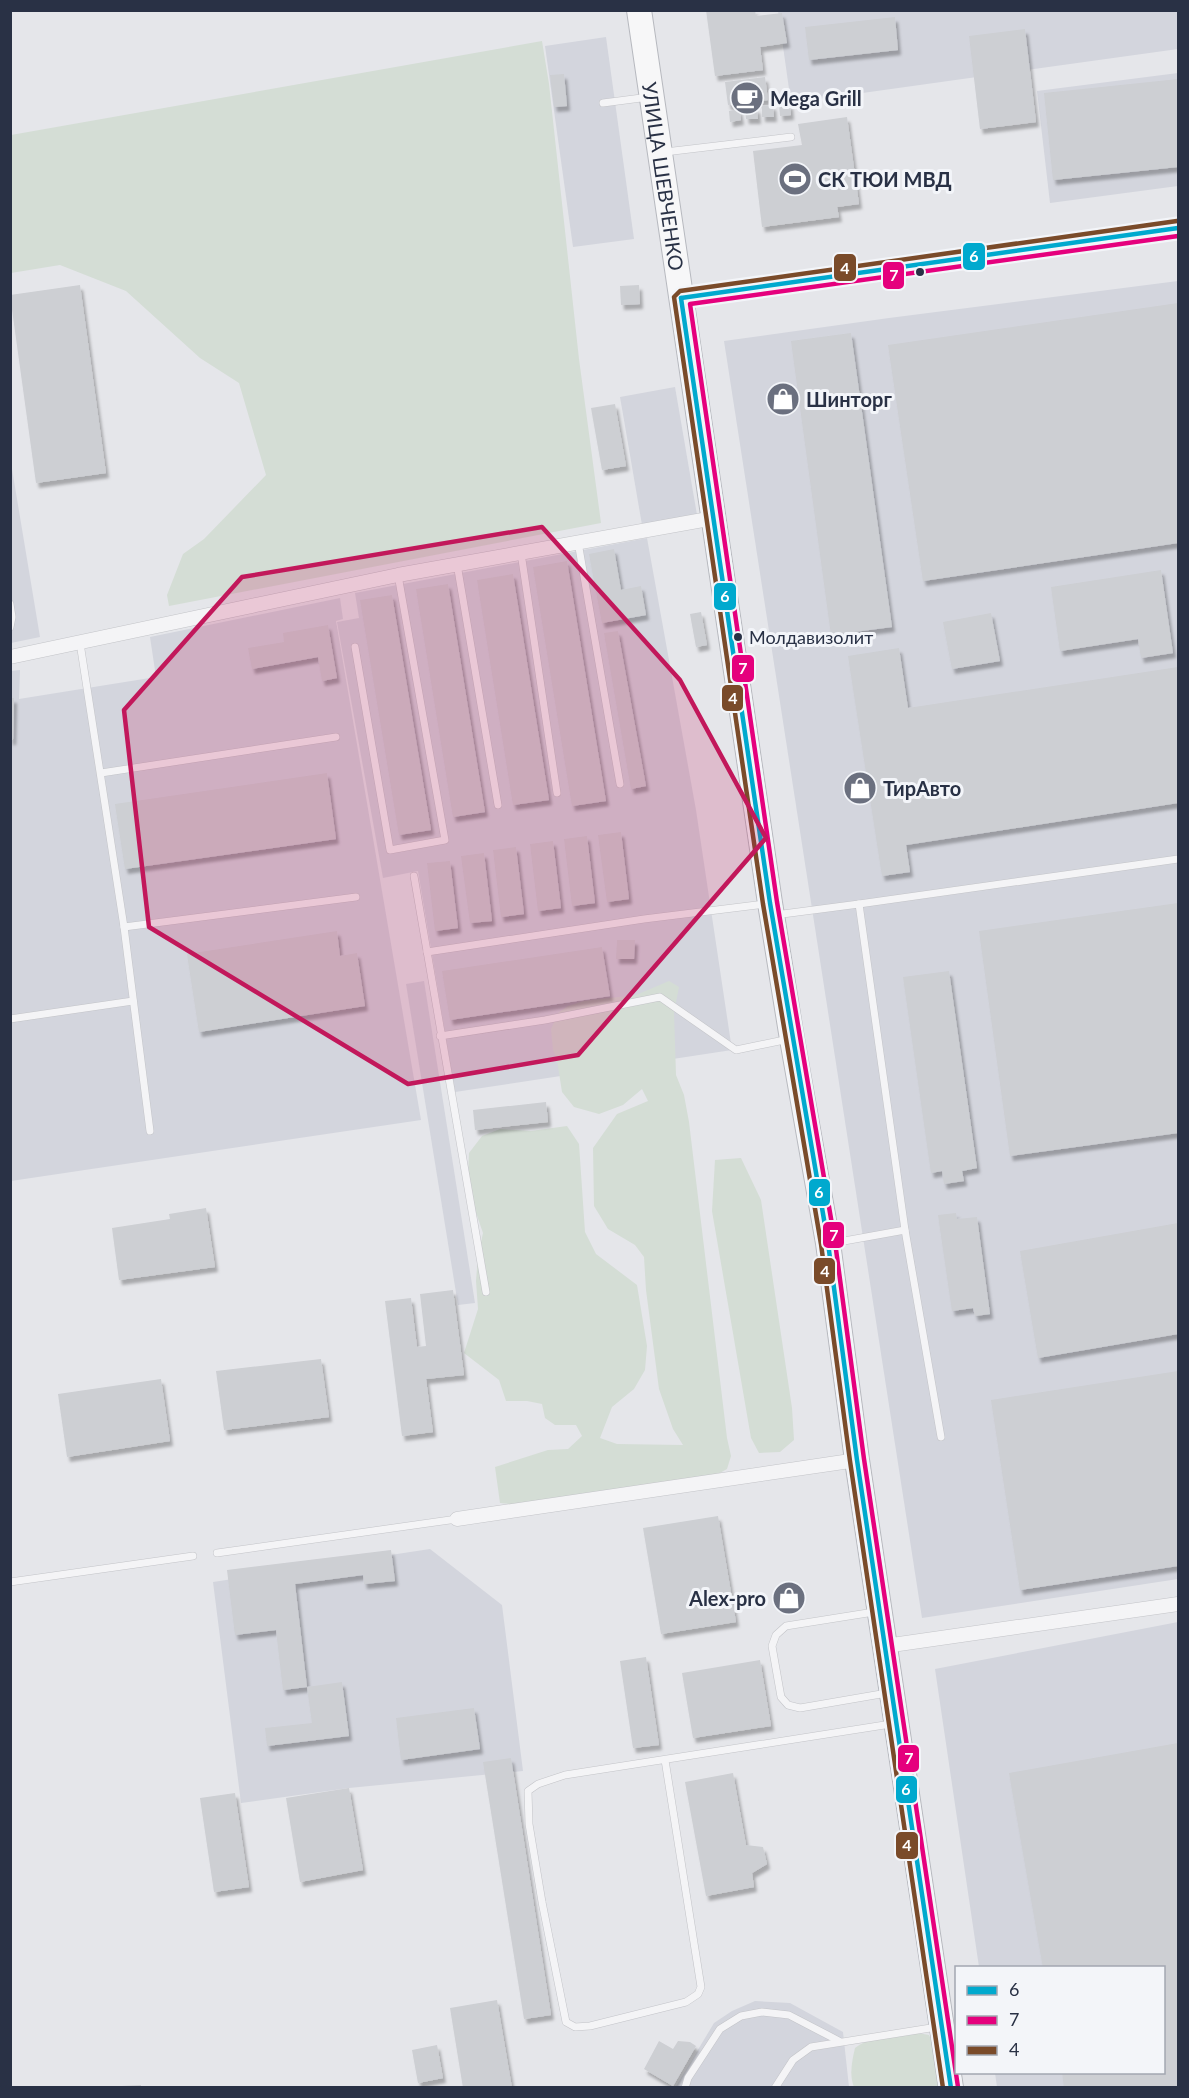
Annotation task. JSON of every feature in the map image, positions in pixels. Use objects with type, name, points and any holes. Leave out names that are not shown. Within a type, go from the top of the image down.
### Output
[{"type":"highway","name":"УЛИЦА ШЕВЧЕНКО","points":[[639,10],[771,909],[828,1244],[857,1460],[951,2088]]},
{"type":"street","points":[[681,298],[1179,228]]},
{"type":"street","points":[[10,657],[398,575],[714,518]]},
{"type":"street","points":[[456,1519],[857,1460]]},
{"type":"street","points":[[885,1646],[1179,1604]]},
{"type":"lane","points":[[603,103],[652,97]]},
{"type":"lane","points":[[660,152],[791,137]]},
{"type":"lane","points":[[578,542],[620,784]]},
{"type":"lane","points":[[521,553],[557,794]]},
{"type":"lane","points":[[458,564],[498,805]]},
{"type":"lane","points":[[355,647],[390,850],[445,840],[398,575]]},
{"type":"lane","points":[[10,604],[12,617],[10,627]]},
{"type":"lane","points":[[80,643],[124,927],[150,1131]]},
{"type":"lane","points":[[101,773],[336,737]]},
{"type":"lane","points":[[427,952],[644,919],[859,904],[1179,859]]},
{"type":"lane","points":[[414,876],[486,1292]]},
{"type":"lane","points":[[124,927],[356,897]]},
{"type":"lane","points":[[859,904],[905,1230],[941,1437]]},
{"type":"lane","points":[[440,1036],[544,1020],[660,997],[736,1050],[792,1039]]},
{"type":"lane","points":[[10,1019],[133,1001]]},
{"type":"lane","points":[[828,1244],[905,1230]]},
{"type":"lane","points":[[217,1553],[456,1519]]},
{"type":"lane","points":[[10,1582],[193,1556]]},
{"type":"lane","points":[[880,1611],[786,1626],[776,1635],[772,1646],[781,1697],[788,1705],[800,1708],[892,1692]]},
{"type":"lane","points":[[666,1760],[701,1986],[698,1994],[686,2002],[590,2026],[575,2027],[566,2022],[546,1924],[529,1824],[528,1791],[538,1784],[565,1775],[897,1723]]},
{"type":"lane","points":[[685,2088],[688,2078],[720,2029],[741,2016],[762,2012],[789,2015],[839,2041]]},
{"type":"lane","points":[[775,2088],[793,2060],[811,2047],[942,2026]]},
{"type":"highlighted area","points":[[542,527],[680,680],[766,838],[578,1055],[408,1084],[149,927],[124,710],[242,577]]},
{"type":"shaded area","points":[[778,11],[1178,11],[1178,49],[791,103]]},
{"type":"shaded area","points":[[606,37],[634,239],[573,247],[545,46]]},
{"type":"shaded area","points":[[542,41],[549,84],[579,359],[601,523],[169,606],[167,595],[183,554],[204,539],[266,475],[239,383],[200,358],[126,291],[60,265],[11,273],[11,135]]},
{"type":"shaded area","points":[[1178,73],[1178,186],[1050,203],[1037,91]]},
{"type":"shaded area","points":[[1178,281],[1178,1579],[922,1618],[724,341]]},
{"type":"shaded area","points":[[675,387],[697,515],[642,525],[620,397]]},
{"type":"shaded area","points":[[10,457],[40,637],[11,643],[10,642]]},
{"type":"shaded area","points":[[647,538],[696,810],[732,1050],[455,1092],[418,871],[383,878],[337,622],[359,618],[355,593]]},
{"type":"shaded area","points":[[340,598],[343,619],[336,621],[421,1120],[11,1181],[11,671],[20,670],[19,699],[156,677],[150,637]]},
{"type":"shaded area","points":[[424,981],[475,1303],[458,1305],[406,984]]},
{"type":"shaded area","points":[[669,981],[679,987],[674,1012],[676,1075],[684,1095],[689,1122],[731,1456],[727,1469],[718,1474],[522,1505],[500,1503],[495,1467],[548,1450],[568,1449],[582,1436],[576,1425],[555,1425],[545,1418],[542,1404],[506,1401],[499,1380],[464,1353],[478,1309],[476,1281],[483,1233],[471,1198],[468,1174],[469,1153],[482,1136],[500,1129],[531,1131],[567,1126],[579,1144],[585,1232],[596,1254],[637,1285],[647,1346],[645,1370],[634,1389],[612,1407],[600,1438],[617,1444],[683,1445],[673,1429],[659,1389],[644,1257],[635,1245],[608,1229],[594,1206],[593,1148],[617,1114],[648,1101],[642,1089],[623,1105],[599,1114],[574,1107],[562,1092],[551,1029],[558,1013],[568,1006],[584,1001],[636,995]]},
{"type":"shaded area","points":[[741,1158],[761,1200],[792,1408],[794,1440],[780,1452],[759,1453],[751,1438],[712,1211],[715,1160]]},
{"type":"shaded area","points":[[430,1549],[502,1605],[523,1771],[349,1788],[241,1803],[213,1582]]},
{"type":"shaded area","points":[[1178,1622],[1178,2087],[997,2087],[995,2074],[1165,2074],[1165,1966],[979,1966],[935,1669]]},
{"type":"shaded area","points":[[755,2001],[790,2003],[843,2032],[849,2087],[675,2088],[714,2023],[732,2011]]},
{"type":"shaded area","points":[[906,2031],[929,2035],[938,2055],[941,2087],[854,2087],[851,2073],[855,2048],[873,2039]]},
{"type":"building","points":[[706,10],[755,10],[756,16],[782,13],[787,43],[760,47],[763,70],[715,76]]},
{"type":"building","points":[[895,17],[898,50],[809,60],[805,27]]},
{"type":"building","points":[[1025,29],[1036,122],[980,129],[969,36]]},
{"type":"building","points":[[564,74],[567,106],[554,107],[550,75]]},
{"type":"building","points":[[765,77],[768,100],[728,105],[725,82]]},
{"type":"building","points":[[1178,79],[1178,167],[1053,180],[1044,93]]},
{"type":"building","points":[[779,104],[790,104],[791,115],[780,116]]},
{"type":"building","points":[[773,105],[774,117],[762,117],[762,106]]},
{"type":"building","points":[[757,108],[758,119],[746,119],[745,109]]},
{"type":"building","points":[[739,109],[741,120],[730,122],[729,111]]},
{"type":"building","name":"СК ТЮИ МВД","points":[[847,117],[859,204],[837,207],[839,217],[762,227],[753,151],[802,145],[798,124]]},
{"type":"building","points":[[80,285],[106,473],[36,483],[10,295]]},
{"type":"building","points":[[639,285],[640,304],[621,305],[620,286]]},
{"type":"building","points":[[1178,303],[1178,543],[923,581],[888,345]]},
{"type":"building","points":[[851,333],[892,627],[831,635],[791,341]]},
{"type":"building","points":[[615,404],[626,466],[602,470],[591,408]]},
{"type":"building","points":[[614,549],[621,590],[641,586],[646,615],[602,623],[589,554]]},
{"type":"building","points":[[567,561],[606,801],[572,806],[533,567]]},
{"type":"building","points":[[1161,570],[1173,653],[1141,658],[1138,639],[1060,651],[1051,587]]},
{"type":"building","points":[[513,574],[549,800],[513,805],[477,580]]},
{"type":"building","points":[[448,584],[485,812],[453,817],[416,589]]},
{"type":"building","points":[[392,595],[431,830],[399,835],[360,600]]},
{"type":"building","points":[[701,612],[707,645],[696,647],[690,614]]},
{"type":"building","points":[[991,613],[1000,661],[952,669],[943,622]]},
{"type":"building","points":[[328,625],[337,678],[322,681],[318,657],[252,669],[248,648],[284,642],[283,633]]},
{"type":"building","points":[[618,631],[646,786],[631,789],[604,633]]},
{"type":"building","points":[[899,648],[908,708],[1178,667],[1178,803],[906,845],[910,872],[882,876],[848,656]]},
{"type":"building","points":[[10,698],[14,698],[13,740],[10,740]]},
{"type":"building","points":[[327,773],[336,839],[125,869],[115,804]]},
{"type":"building","points":[[621,832],[629,899],[607,902],[598,835]]},
{"type":"building","points":[[587,836],[595,903],[572,906],[564,839]]},
{"type":"building","points":[[553,841],[561,908],[538,911],[530,844]]},
{"type":"building","points":[[516,847],[524,914],[501,917],[493,850]]},
{"type":"building","points":[[484,853],[492,921],[470,923],[461,856]]},
{"type":"building","points":[[450,861],[458,928],[435,931],[427,863]]},
{"type":"building","points":[[1178,903],[1178,1133],[1010,1156],[979,931]]},
{"type":"building","points":[[337,931],[340,956],[357,953],[365,1006],[199,1032],[187,954]]},
{"type":"building","points":[[617,940],[635,940],[634,959],[616,959]]},
{"type":"building","points":[[602,947],[610,996],[450,1020],[442,971]]},
{"type":"building","points":[[949,971],[977,1168],[962,1171],[964,1181],[944,1184],[942,1171],[931,1173],[903,977]]},
{"type":"building","points":[[546,1102],[548,1122],[475,1130],[473,1110]]},
{"type":"building","points":[[206,1208],[215,1267],[119,1280],[112,1228],[170,1219],[169,1214]]},
{"type":"building","points":[[956,1213],[957,1219],[977,1217],[990,1314],[975,1316],[973,1308],[952,1311],[938,1215]]},
{"type":"building","points":[[1178,1223],[1178,1334],[1038,1358],[1020,1251]]},
{"type":"building","points":[[453,1290],[464,1375],[426,1379],[433,1432],[402,1436],[385,1301],[411,1298],[417,1347],[426,1346],[420,1294]]},
{"type":"building","points":[[321,1359],[329,1417],[224,1430],[216,1371]]},
{"type":"building","points":[[1178,1371],[1178,1566],[1020,1590],[991,1400]]},
{"type":"building","points":[[161,1379],[170,1441],[67,1457],[58,1394]]},
{"type":"building","points":[[718,1516],[736,1622],[661,1634],[643,1528]]},
{"type":"building","points":[[391,1550],[395,1581],[364,1584],[363,1575],[295,1584],[307,1687],[283,1690],[276,1630],[235,1635],[227,1570]]},
{"type":"building","points":[[646,1657],[659,1745],[633,1748],[620,1661]]},
{"type":"building","points":[[760,1660],[771,1726],[693,1738],[682,1673]]},
{"type":"building","points":[[342,1682],[349,1736],[267,1746],[265,1728],[312,1723],[307,1687]]},
{"type":"building","points":[[474,1708],[480,1749],[401,1760],[396,1718]]},
{"type":"building","points":[[1178,1743],[1178,2088],[1064,2088],[1062,2074],[1165,2074],[1165,1966],[1043,1966],[1009,1773]]},
{"type":"building","points":[[511,1758],[551,2015],[524,2019],[483,1762]]},
{"type":"building","points":[[733,1773],[746,1845],[763,1847],[767,1864],[752,1873],[754,1887],[706,1896],[685,1782]]},
{"type":"building","points":[[349,1788],[363,1870],[300,1882],[286,1798]]},
{"type":"building","points":[[235,1793],[249,1887],[214,1892],[200,1798]]},
{"type":"building","points":[[497,2000],[512,2088],[463,2088],[450,2008]]},
{"type":"building","points":[[659,2041],[673,2049],[678,2041],[690,2042],[696,2046],[673,2086],[644,2069]]},
{"type":"building","points":[[437,2045],[443,2078],[418,2083],[412,2050]]},
{"type":"building","points":[[141,2085],[141,2088],[122,2088],[121,2086]]},
{"type":"transit line","name":"4","points":[[943,2088],[850,1461],[821,1244],[763,904],[674,297],[680,291],[1177,221]]},
{"type":"transit line","name":"6","points":[[681,298],[1178,228]]},
{"type":"transit line","name":"7","points":[[955,2067],[864,1459],[835,1242],[777,902],[690,304],[1178,236]]},
{"type":"transit line","name":"6","points":[[681,298],[770,903],[828,1243],[857,1460],[951,2088]]},
{"type":"transit line","name":"7","points":[[956,2074],[958,2087]]},
{"type":"place","name":"Mega Grill","points":[[747,98]]},
{"type":"place","name":"СК ТЮИ МВД","points":[[795,179]]},
{"type":"place","name":"Шинторг","points":[[783,399]]},
{"type":"place","name":"Молдавизолит","points":[[738,637]]},
{"type":"place","name":"ТирАвто","points":[[860,788]]},
{"type":"place","name":"Alex-pro","points":[[789,1598]]}]
